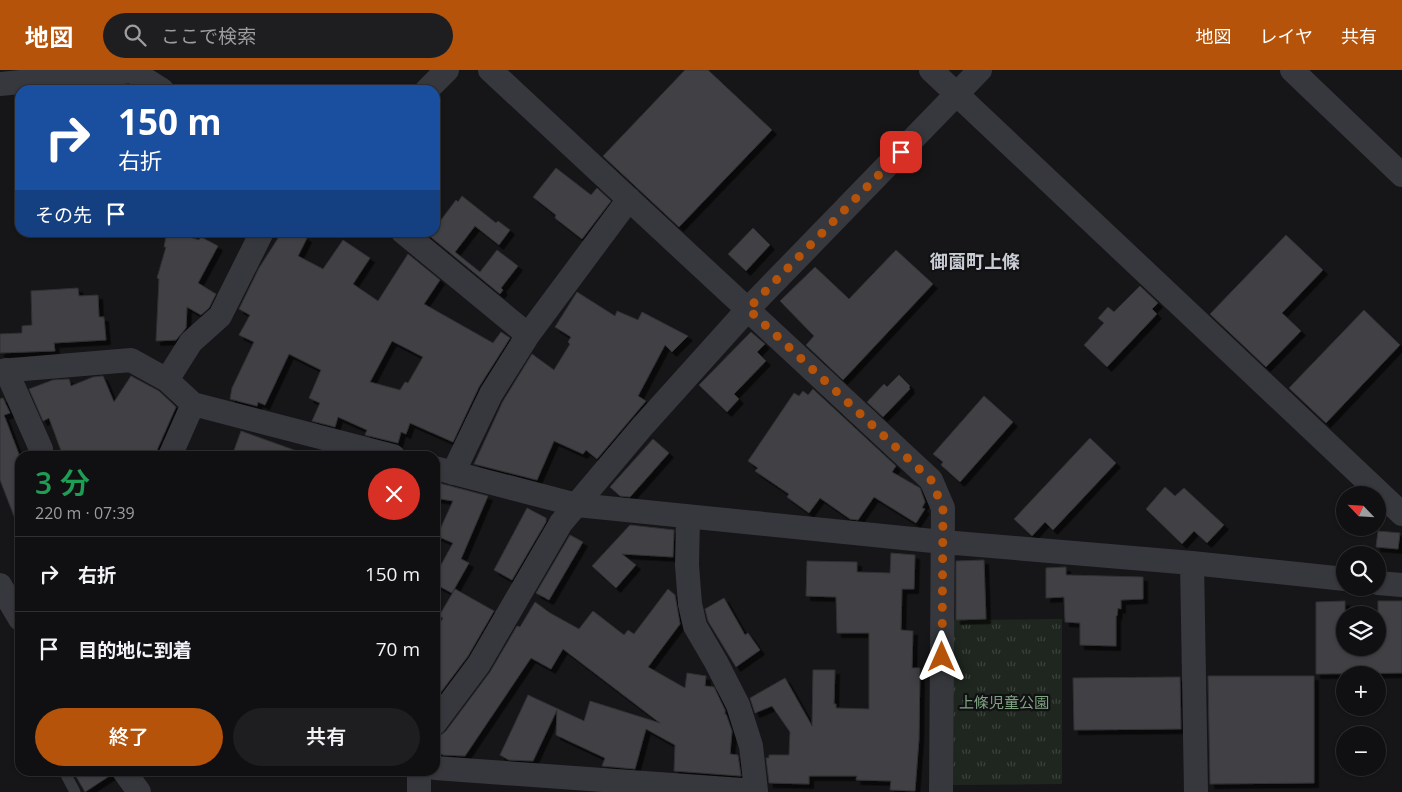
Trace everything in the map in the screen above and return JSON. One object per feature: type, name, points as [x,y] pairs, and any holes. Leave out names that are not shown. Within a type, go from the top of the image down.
[{"type":"street","points":[[432,85],[447,70]]},
{"type":"street","points":[[490,70],[931,480],[943,508],[941,792]]},
{"type":"street","points":[[931,70],[1402,514]]},
{"type":"street","points":[[440,716],[479,664],[560,523],[641,428],[748,309],[980,70]]},
{"type":"street","points":[[1292,70],[1402,175]]},
{"type":"street","points":[[0,84],[132,71],[154,85]]},
{"type":"street","points":[[630,199],[528,335],[444,470],[577,505],[943,542],[1192,563],[1336,578]]},
{"type":"street","points":[[167,380],[191,342],[220,316],[260,237]]},
{"type":"street","points":[[409,237],[528,335]]},
{"type":"street","points":[[41,449],[3,370],[130,360],[167,380],[192,404],[374,451]]},
{"type":"street","points":[[172,451],[192,404]]},
{"type":"street","points":[[440,768],[762,792],[738,704],[695,626],[690,604],[687,565],[688,517]]},
{"type":"street","points":[[1192,563],[1196,792]]},
{"type":"street","points":[[1386,584],[1402,585]]},
{"type":"street","points":[[0,585],[15,612]]},
{"type":"street","points":[[128,776],[139,792]]},
{"type":"street","points":[[419,776],[419,792]]},
{"type":"lane","points":[[67,776],[75,792]]},
{"type":"green space","name":"上條児童公園","points":[[1062,619],[1062,784],[947,785],[946,620]]},
{"type":"building","points":[[685,70],[708,70],[772,130],[679,227],[603,156]]},
{"type":"building","points":[[556,168],[591,195],[597,188],[611,201],[582,239],[555,218],[556,215],[533,197]]},
{"type":"building","points":[[462,196],[496,223],[498,221],[510,230],[499,245],[475,226],[455,252],[480,272],[497,250],[518,266],[501,288],[503,290],[500,294],[431,237],[440,237],[440,221],[456,200],[458,202]]},
{"type":"building","points":[[753,228],[770,245],[746,271],[728,254]]},
{"type":"building","points":[[1286,235],[1323,270],[1282,313],[1301,331],[1266,367],[1210,314]]},
{"type":"building","points":[[166,237],[190,237],[199,240],[201,237],[218,246],[198,283],[216,294],[209,308],[201,315],[187,307],[186,328],[176,340],[156,341],[159,279],[157,278],[166,247],[164,247]]},
{"type":"building","points":[[279,237],[307,238],[298,256],[323,269],[343,240],[370,258],[353,284],[378,301],[408,254],[440,280],[424,304],[493,343],[501,332],[510,338],[479,387],[453,442],[410,423],[406,434],[401,432],[398,443],[365,435],[367,430],[338,417],[335,427],[312,421],[320,403],[309,398],[321,370],[289,354],[265,405],[258,402],[257,406],[230,399],[232,388],[254,342],[239,335],[250,315],[239,309],[259,268]],"holes":[[[392,341],[423,357],[408,383],[405,382],[400,390],[370,382]]]},
{"type":"building","points":[[896,250],[933,284],[843,380],[806,345],[814,336],[780,301],[815,267],[849,299]]},
{"type":"building","points":[[1140,286],[1158,303],[1152,309],[1157,314],[1107,367],[1084,345],[1104,323],[1098,318],[1108,307],[1114,312]]},
{"type":"building","points":[[78,288],[79,296],[98,295],[99,317],[104,317],[106,340],[54,343],[55,351],[0,353],[0,334],[22,333],[22,326],[32,325],[31,291]]},
{"type":"building","points":[[577,292],[615,316],[617,311],[638,320],[642,312],[688,336],[672,352],[665,345],[638,396],[646,401],[597,459],[586,450],[583,454],[554,441],[537,480],[474,464],[503,401],[532,354],[554,370],[570,344],[568,342],[571,337],[555,327]]},
{"type":"building","points":[[1364,310],[1400,345],[1326,423],[1289,388]]},
{"type":"building","points":[[751,332],[765,344],[757,352],[766,361],[734,394],[739,399],[727,412],[699,385]]},
{"type":"building","points":[[899,375],[910,386],[910,389],[883,417],[867,402],[884,384],[887,387]]},
{"type":"building","points":[[103,376],[114,402],[131,376],[159,391],[176,407],[157,451],[61,451],[49,418],[43,421],[29,389],[53,380],[69,379],[71,386],[93,377]]},
{"type":"building","points":[[813,389],[896,466],[892,472],[920,488],[925,502],[922,508],[925,509],[916,523],[874,497],[858,520],[850,519],[820,498],[809,513],[787,497],[789,494],[755,471],[758,468],[748,461],[794,393],[799,396],[803,391],[808,395]]},
{"type":"building","points":[[984,396],[1013,422],[960,482],[941,465],[943,462],[933,454]]},
{"type":"building","points":[[3,398],[10,413],[4,415],[18,451],[15,451],[15,519],[0,480],[0,399]]},
{"type":"building","points":[[241,431],[297,451],[234,451]]},
{"type":"building","points":[[1090,438],[1116,463],[1053,530],[1045,522],[1032,536],[1014,519]]},
{"type":"building","points":[[653,439],[669,453],[630,497],[620,496],[610,487]]},
{"type":"building","points":[[440,483],[488,496],[461,559],[469,563],[452,593],[440,587],[440,567],[453,543],[440,537],[440,529],[453,501],[440,499]]},
{"type":"building","points":[[1165,487],[1175,496],[1184,488],[1224,525],[1207,543],[1194,531],[1182,544],[1146,509]]},
{"type":"building","points":[[527,508],[546,518],[546,522],[512,580],[494,570]]},
{"type":"building","points":[[630,525],[674,530],[673,557],[622,554],[636,565],[616,588],[592,566]]},
{"type":"building","points":[[1386,532],[1400,533],[1398,549],[1376,546],[1377,536],[1386,536]]},
{"type":"building","points":[[570,535],[583,542],[549,600],[536,593]]},
{"type":"building","points":[[891,553],[915,555],[914,589],[902,589],[901,630],[913,631],[912,668],[920,668],[919,739],[915,791],[890,790],[891,781],[856,780],[857,776],[809,776],[809,784],[769,783],[766,758],[769,758],[769,755],[789,755],[790,732],[772,706],[755,713],[750,698],[785,678],[812,726],[813,670],[835,670],[834,704],[836,704],[836,708],[869,709],[869,633],[837,633],[836,597],[806,596],[807,561],[857,562],[857,572],[890,573]]},
{"type":"building","points":[[984,560],[986,619],[956,620],[956,561]]},
{"type":"building","points":[[1066,567],[1066,575],[1143,577],[1143,599],[1121,600],[1121,609],[1118,608],[1116,616],[1116,646],[1080,645],[1080,623],[1065,622],[1064,597],[1046,598],[1046,568]]},
{"type":"building","points":[[455,589],[494,611],[468,656],[440,693],[440,623],[443,618],[440,614]]},
{"type":"building","points":[[668,589],[675,595],[680,624],[648,667],[685,688],[687,673],[706,676],[705,686],[714,687],[725,710],[725,715],[732,731],[730,754],[738,755],[741,776],[674,771],[675,745],[646,729],[635,769],[602,766],[605,758],[556,735],[557,710],[533,761],[509,760],[500,755],[528,695],[584,721],[590,701],[660,723],[563,649],[551,669],[531,658],[465,756],[443,755],[440,753],[440,735],[446,731],[490,672],[517,626],[520,627],[535,602],[550,613],[579,629],[593,611],[624,635],[628,630],[634,634]]},
{"type":"building","points":[[724,598],[745,635],[748,633],[760,650],[736,667],[708,621],[705,609]]},
{"type":"building","points":[[1345,601],[1345,606],[1336,606],[1336,656],[1386,656],[1386,606],[1378,606],[1378,601],[1402,601],[1402,673],[1386,673],[1386,666],[1336,666],[1336,674],[1316,674],[1316,602]]},
{"type":"building","points":[[1208,676],[1314,676],[1314,783],[1210,784]]},
{"type":"building","points":[[1180,677],[1181,729],[1074,730],[1073,678]]},
{"type":"building","points":[[76,776],[109,776],[85,792]]},
{"type":"district","name":"御薗町上條","points":[[975,261]]},
{"type":"route","points":[[901,152],[748,309],[931,480],[943,508],[942,657]]}]
